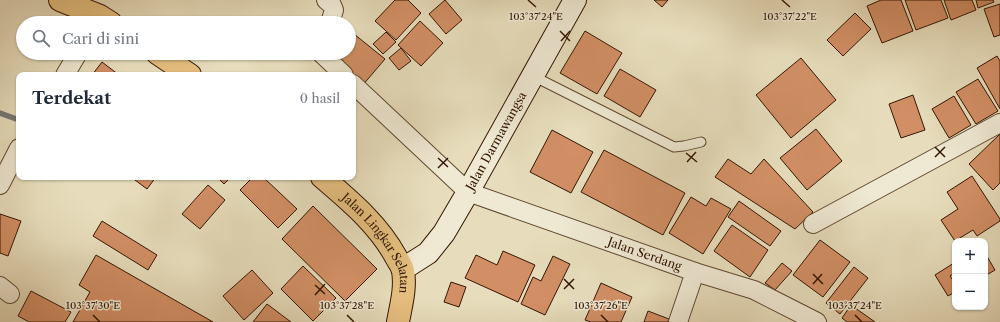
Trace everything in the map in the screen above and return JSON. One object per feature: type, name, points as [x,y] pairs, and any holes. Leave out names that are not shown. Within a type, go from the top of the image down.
[{"type":"highway","points":[[60,0],[92,16]]},
{"type":"highway","points":[[168,60],[186,72]]},
{"type":"highway","name":"Jalan Lingkar Selatan","points":[[325,180],[364,214],[377,228],[403,269],[403,294],[398,322]]},
{"type":"main road","name":"Jalan Darmawangsa","points":[[403,269],[428,254],[444,234],[575,0]]},
{"type":"street","points":[[326,0],[332,5],[334,10],[332,16]]},
{"type":"street","points":[[67,72],[74,60]]},
{"type":"street","points":[[328,60],[341,72]]},
{"type":"street","points":[[356,87],[468,192]]},
{"type":"street","points":[[813,224],[1000,123]]},
{"type":"street","points":[[0,185],[16,154]]},
{"type":"street","name":"Jalan Serdang","points":[[468,192],[695,272],[754,290],[817,322]]},
{"type":"street","points":[[678,322],[695,272]]},
{"type":"lane","points":[[533,76],[674,146],[684,146],[701,142]]},
{"type":"building","points":[[395,0],[408,0],[421,13],[396,40],[375,21]]},
{"type":"building","points":[[445,0],[462,20],[446,34],[429,14]]},
{"type":"building","points":[[654,0],[668,0],[662,7]]},
{"type":"building","points":[[881,0],[901,0],[913,31],[882,43],[867,6]]},
{"type":"building","points":[[905,0],[941,0],[948,18],[916,30]]},
{"type":"building","points":[[944,0],[972,0],[976,10],[951,20]]},
{"type":"building","points":[[976,0],[993,0],[994,2],[978,8]]},
{"type":"building","points":[[1000,4],[1000,35],[994,37],[984,9]]},
{"type":"building","points":[[855,13],[871,29],[843,56],[827,40]]},
{"type":"building","points":[[420,21],[443,43],[421,66],[398,45]]},
{"type":"building","points":[[585,31],[622,53],[597,94],[560,73]]},
{"type":"building","points":[[386,32],[396,42],[383,54],[373,44]]},
{"type":"building","points":[[356,36],[385,59],[362,86],[356,81],[356,72],[346,72],[335,60],[356,60]]},
{"type":"building","points":[[401,48],[411,61],[399,70],[389,58]]},
{"type":"building","points":[[997,56],[1000,61],[1000,109],[977,68]]},
{"type":"building","points":[[801,58],[836,100],[791,138],[756,95]]},
{"type":"building","points":[[102,62],[115,72],[94,72]]},
{"type":"building","points":[[620,69],[656,90],[640,117],[604,96]]},
{"type":"building","points":[[978,79],[998,111],[976,124],[956,92]]},
{"type":"building","points":[[913,95],[925,130],[901,138],[889,104]]},
{"type":"building","points":[[954,96],[971,125],[949,138],[932,109]]},
{"type":"building","points":[[816,129],[842,161],[807,190],[780,158]]},
{"type":"building","points":[[552,130],[593,152],[571,193],[530,172]]},
{"type":"building","points":[[1000,134],[1000,183],[993,190],[969,164]]},
{"type":"building","points":[[604,150],[685,193],[663,235],[581,192]]},
{"type":"building","points":[[728,159],[751,174],[764,159],[813,212],[795,229],[715,177]]},
{"type":"building","points":[[972,176],[1000,221],[977,236],[973,230],[960,238],[953,238],[941,220],[958,209],[947,192]]},
{"type":"building","points":[[135,180],[154,180],[147,189]]},
{"type":"building","points":[[220,180],[228,180],[224,184]]},
{"type":"building","points":[[250,180],[266,180],[297,209],[278,228],[240,190]]},
{"type":"building","points":[[208,185],[225,200],[200,229],[182,214]]},
{"type":"building","points":[[691,197],[706,206],[711,198],[731,209],[703,254],[669,233]]},
{"type":"building","points":[[739,201],[781,231],[770,246],[728,217]]},
{"type":"building","points":[[313,206],[377,269],[345,301],[282,239]]},
{"type":"building","points":[[0,214],[21,221],[8,256],[0,253]]},
{"type":"building","points":[[102,221],[157,255],[148,270],[93,236]]},
{"type":"building","points":[[732,225],[768,250],[750,277],[714,251]]},
{"type":"building","points":[[820,240],[850,262],[823,297],[793,275]]},
{"type":"building","points":[[503,251],[535,265],[518,302],[465,278],[476,255],[497,265]]},
{"type":"building","points":[[96,255],[213,322],[73,322],[90,292],[79,285]]},
{"type":"building","points":[[553,256],[570,264],[545,315],[521,304],[533,277],[541,281]]},
{"type":"building","points":[[988,258],[995,270],[988,274]]},
{"type":"building","points":[[782,263],[792,271],[775,290],[765,283]]},
{"type":"building","points":[[952,264],[952,275],[950,276],[952,279],[952,294],[948,296],[935,275]]},
{"type":"building","points":[[303,266],[336,298],[313,321],[281,289]]},
{"type":"building","points":[[854,267],[868,278],[840,314],[826,303]]},
{"type":"building","points":[[252,270],[273,293],[244,320],[223,296]]},
{"type":"building","points":[[451,282],[466,287],[459,307],[444,302]]},
{"type":"building","points":[[601,283],[632,297],[621,322],[591,322],[585,320]]},
{"type":"building","points":[[31,291],[71,312],[65,322],[29,322],[18,316]]},
{"type":"building","points":[[267,304],[291,322],[253,322]]},
{"type":"building","points":[[851,305],[875,322],[847,322],[842,318]]},
{"type":"building","points":[[648,311],[669,319],[668,322],[644,322]]},
{"type":"waterway","points":[[0,113],[16,119]]}]
